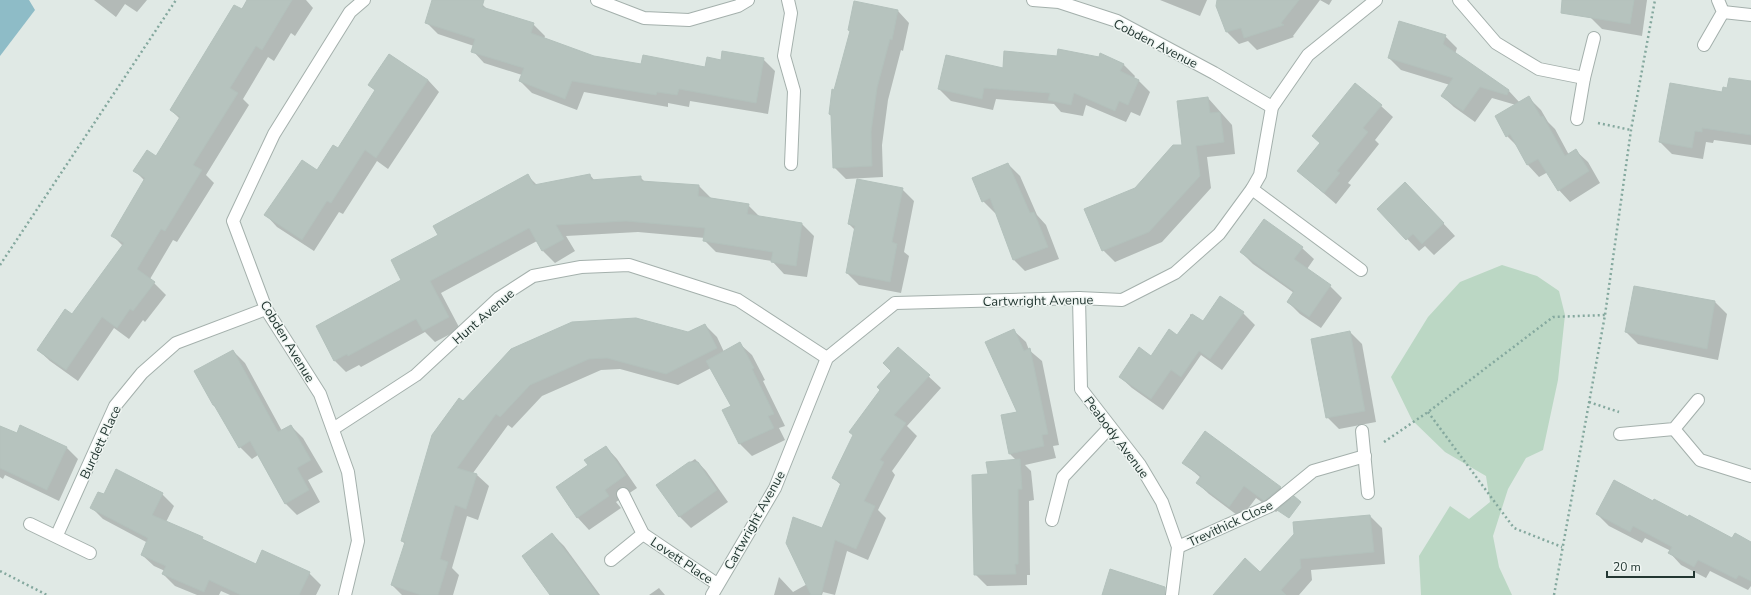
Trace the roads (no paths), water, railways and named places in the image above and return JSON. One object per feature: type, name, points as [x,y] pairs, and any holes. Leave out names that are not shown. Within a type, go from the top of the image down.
[{"type":"street","name":"Cobden Avenue","points":[[345,595],[358,541],[348,472],[320,394],[266,309],[233,221],[274,134],[350,12],[364,0]]},
{"type":"street","points":[[597,0],[644,18],[689,20],[738,6],[748,0]]},
{"type":"street","points":[[788,0],[792,13],[784,56],[794,91],[791,164]]},
{"type":"street","name":"Cobden Avenue","points":[[1033,0],[1059,2],[1117,21],[1214,73],[1272,107]]},
{"type":"street","name":"Cartwright Avenue","points":[[714,590],[775,488],[827,358],[895,303],[1079,298],[1122,300],[1176,273],[1219,234],[1252,189],[1260,175],[1272,107],[1308,55],[1376,0]]},
{"type":"street","points":[[1459,0],[1496,43],[1539,69],[1584,78]]},
{"type":"street","points":[[1718,0],[1723,12]]},
{"type":"street","points":[[1723,12],[1751,15]]},
{"type":"street","points":[[1704,45],[1723,12]]},
{"type":"street","points":[[1577,119],[1584,78],[1594,38]]},
{"type":"street","points":[[1252,189],[1361,270]]},
{"type":"street","name":"Hunt Avenue","points":[[333,429],[416,375],[499,298],[528,279],[534,276],[581,267],[629,265],[738,300],[827,358]]},
{"type":"street","name":"Peabody Avenue","points":[[1079,298],[1081,389],[1140,464],[1158,496],[1178,547],[1172,595]]},
{"type":"street","name":"Burdett Place","points":[[57,535],[115,406],[142,373],[176,343],[266,309]]},
{"type":"street","points":[[1620,434],[1674,429],[1698,400]]},
{"type":"street","points":[[1052,520],[1063,477],[1110,427]]},
{"type":"street","points":[[1674,429],[1700,460],[1751,476]]},
{"type":"street","points":[[1362,431],[1368,493]]},
{"type":"street","name":"Trevithick Close","points":[[1178,547],[1270,506],[1313,471],[1365,456]]},
{"type":"street","name":"Lovett Place","points":[[623,494],[643,534],[714,590]]},
{"type":"street","points":[[30,524],[57,535],[90,553]]},
{"type":"street","points":[[611,560],[643,534]]},
{"type":"water","points":[[0,0],[29,0],[35,10],[0,56]]}]
